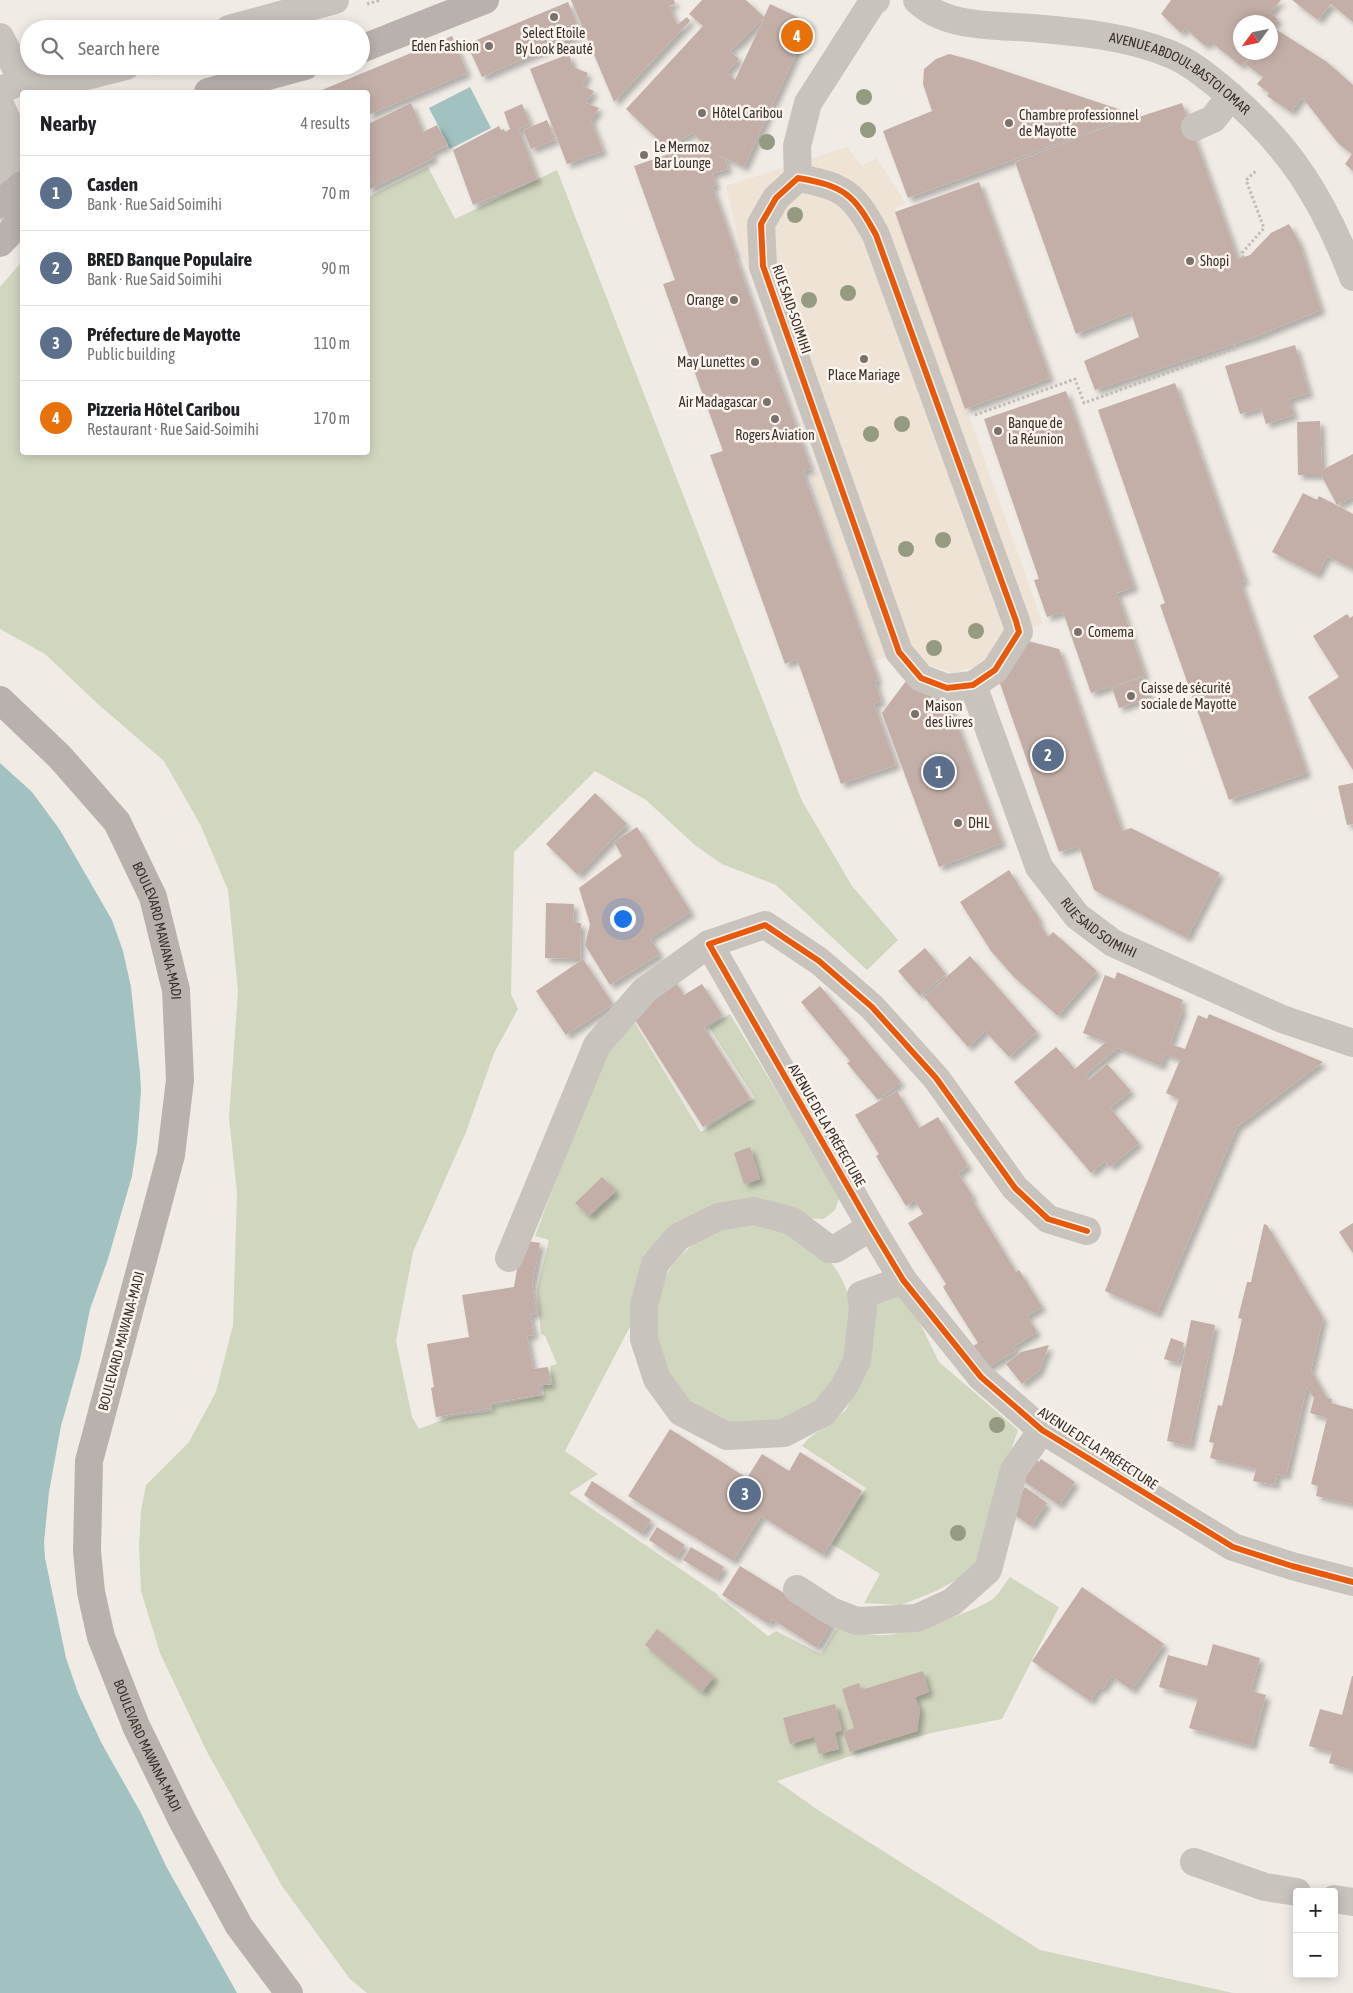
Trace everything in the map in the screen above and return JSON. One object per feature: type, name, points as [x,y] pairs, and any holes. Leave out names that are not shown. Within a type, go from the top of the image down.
[{"type":"main road","points":[[370,45],[485,0]]},
{"type":"main road","points":[[215,90],[271,75]]},
{"type":"main road","points":[[255,90],[289,75]]},
{"type":"main road","name":"BOULEVARD MAWANA-MADI","points":[[0,700],[60,757],[117,822],[153,897],[176,990],[180,1080],[171,1156],[89,1461],[87,1551],[91,1592],[101,1637],[136,1726],[182,1820],[240,1926],[289,1993]]},
{"type":"street","points":[[244,20],[292,0]]},
{"type":"street","points":[[262,20],[335,0]]},
{"type":"street","points":[[798,178],[797,146],[808,103],[872,3],[876,0]]},
{"type":"street","name":"AVENUE ABDOUL-BASTOI OMAR","points":[[917,0],[925,8],[942,15],[975,23],[1082,32],[1130,41],[1171,54],[1208,76],[1258,120],[1288,154],[1313,189],[1339,241],[1353,277]]},
{"type":"street","points":[[0,37],[11,86],[91,75]]},
{"type":"street","points":[[1195,127],[1213,119],[1232,96]]},
{"type":"street","points":[[10,139],[12,230]]},
{"type":"street","name":"RUE SAID-SOIMIHI","points":[[798,178],[824,183],[847,194],[863,211],[876,235],[946,426],[1019,632],[995,670],[973,685],[947,688],[921,678],[899,652],[764,266],[761,224],[776,198],[798,178]]},
{"type":"street","name":"RUE SAID SOIMIHI","points":[[973,685],[1039,868],[1076,916],[1113,944],[1282,1019],[1353,1043]]},
{"type":"street","points":[[509,1258],[597,1045],[645,990],[709,944],[765,925],[819,961],[872,1007],[936,1078],[1015,1188],[1048,1219],[1088,1231]]},
{"type":"street","name":"AVENUE DE LA PRÉFECTURE","points":[[709,944],[870,1227],[903,1280],[981,1377],[1042,1430],[1233,1547],[1292,1566],[1353,1582]]},
{"type":"street","points":[[870,1227],[835,1249],[829,1249],[792,1221],[754,1211],[718,1217],[678,1238],[655,1264],[644,1305],[644,1339],[657,1379],[681,1412],[727,1436],[784,1433],[824,1412],[844,1387],[858,1361],[863,1308],[861,1295],[903,1280]]},
{"type":"street","points":[[797,1588],[831,1611],[857,1621],[918,1618],[952,1602],[988,1570],[1014,1470],[1042,1430]]},
{"type":"street","points":[[1194,1862],[1265,1887],[1293,1891]]},
{"type":"street","points":[[1338,1900],[1353,1902]]},
{"type":"path","points":[[1243,258],[1242,253],[1264,228],[1246,180],[1258,169]]},
{"type":"path","points":[[946,426],[1075,379],[1084,403],[1236,348],[1234,344]]},
{"type":"green space","points":[[428,167],[455,219],[557,170],[802,801],[852,886],[898,940],[867,970],[776,885],[722,864],[696,846],[646,800],[595,771],[514,852],[511,994],[518,1009],[494,1053],[466,1132],[413,1252],[396,1341],[412,1417],[419,1429],[450,1417],[493,1411],[493,1406],[544,1395],[543,1385],[553,1385],[550,1366],[557,1364],[545,1336],[541,1334],[537,1290],[549,1240],[535,1236],[599,1067],[628,1012],[701,1132],[755,1098],[709,1027],[730,1014],[840,1196],[835,1210],[824,1219],[700,1213],[635,1317],[565,1451],[598,1474],[569,1493],[717,1594],[768,1636],[776,1631],[821,1654],[837,1628],[868,1634],[887,1635],[927,1626],[988,1602],[998,1594],[1010,1577],[1059,1607],[1002,1719],[931,1733],[854,1755],[777,1781],[818,1810],[1040,1950],[1233,1993],[367,1993],[350,1979],[282,1886],[206,1750],[160,1653],[141,1591],[139,1547],[141,1511],[146,1485],[189,1442],[216,1392],[233,1325],[237,1193],[229,1118],[238,991],[228,890],[200,824],[164,761],[99,705],[45,654],[0,629],[0,287],[20,263],[20,455],[370,455],[370,196]]},
{"type":"green space","points":[[753,1225],[782,1229],[800,1237],[824,1254],[841,1278],[849,1296],[853,1325],[849,1354],[841,1372],[824,1396],[800,1413],[782,1421],[753,1425],[724,1421],[706,1413],[682,1396],[665,1372],[657,1354],[653,1325],[657,1296],[665,1278],[682,1254],[706,1237],[724,1229]]},
{"type":"green space","points":[[893,1292],[909,1301],[939,1362],[1018,1430],[995,1497],[985,1558],[965,1575],[936,1591],[901,1605],[864,1603],[880,1574],[832,1544],[866,1488],[802,1446],[808,1439],[845,1411],[869,1369],[876,1304]]},
{"type":"shaded area","name":"Place Mariage","points":[[847,147],[862,166],[876,158],[906,203],[895,208],[1043,624],[1019,632],[998,655],[974,667],[952,673],[921,660],[894,655],[875,661],[810,475],[819,471],[740,246],[726,186]]},
{"type":"water","points":[[470,87],[491,128],[450,149],[429,108]]},
{"type":"water","points":[[0,763],[32,792],[60,830],[112,920],[123,951],[131,987],[140,1073],[141,1091],[132,1176],[108,1259],[90,1309],[80,1359],[61,1426],[49,1492],[44,1542],[45,1558],[66,1658],[78,1693],[102,1744],[141,1813],[166,1866],[237,1993],[0,1993]]},
{"type":"building","points":[[571,0],[674,0],[675,4],[669,6],[677,25],[687,17],[690,21],[614,102]]},
{"type":"building","points":[[702,0],[746,0],[764,17],[770,4],[810,23],[744,167],[712,152],[725,159],[728,169],[712,174],[716,185],[712,186],[811,469],[803,471],[878,680],[875,681],[881,701],[874,704],[896,765],[841,784],[797,659],[785,664],[710,455],[723,451],[663,284],[675,280],[634,166],[697,144],[699,150],[703,149],[706,145],[692,133],[667,148],[626,109],[703,26],[689,14]],"holes":[[[764,18],[735,80],[727,72],[739,59],[730,51]]]},
{"type":"building","points":[[1171,0],[1281,0],[1270,13],[1273,15],[1233,15],[1233,60],[1210,41],[1205,46],[1185,28],[1181,33],[1161,14]]},
{"type":"building","points":[[1292,0],[1353,0],[1353,22],[1331,4],[1318,20]]},
{"type":"building","points":[[568,2],[581,34],[482,77],[467,44]]},
{"type":"building","points":[[1278,31],[1327,62],[1353,85],[1353,171],[1345,164],[1352,154],[1338,143],[1302,97],[1291,112],[1267,96],[1269,93],[1257,84],[1263,77],[1245,64],[1248,60],[1278,60]]},
{"type":"building","points":[[452,36],[467,73],[370,114],[370,90],[322,90],[358,75],[370,75],[370,70]]},
{"type":"building","points":[[569,54],[573,67],[588,73],[582,86],[594,91],[586,103],[599,108],[591,120],[603,151],[567,164],[530,69]]},
{"type":"building","name":"Chambre professionnel de Mayotte","points":[[949,54],[1136,115],[908,198],[883,131],[932,111],[923,84],[924,69],[936,59]]},
{"type":"building","points":[[1234,60],[1246,60],[1241,66]]},
{"type":"building","points":[[411,103],[423,132],[437,125],[448,145],[431,153],[434,158],[370,189],[370,123]]},
{"type":"building","points":[[1182,103],[1238,259],[1250,255],[1271,233],[1289,224],[1299,242],[1321,310],[1255,337],[1095,390],[1084,361],[1139,337],[1131,312],[1076,334],[1015,162],[1102,129]]},
{"type":"building","points":[[522,104],[530,124],[519,129],[537,179],[473,205],[453,150],[499,126],[505,132],[510,129],[504,112]]},
{"type":"building","points":[[547,120],[555,140],[531,149],[523,130]]},
{"type":"building","points":[[979,182],[1050,378],[965,409],[895,212]]},
{"type":"building","points":[[1295,345],[1309,393],[1289,399],[1294,415],[1266,424],[1261,408],[1240,414],[1225,366]]},
{"type":"building","points":[[1175,383],[1245,581],[1240,582],[1307,773],[1229,800],[1160,605],[1165,603],[1098,410]]},
{"type":"building","points":[[1066,391],[1134,587],[1117,593],[1145,675],[1091,693],[1063,612],[1047,617],[1034,580],[1039,579],[984,419]]},
{"type":"building","points":[[1320,421],[1322,470],[1353,454],[1353,497],[1337,505],[1321,475],[1298,475],[1297,422]]},
{"type":"building","points":[[1303,493],[1317,500],[1319,496],[1353,514],[1353,569],[1327,556],[1317,575],[1272,552]]},
{"type":"building","points":[[1347,614],[1350,618],[1353,616],[1353,770],[1308,697],[1339,677],[1313,636]]},
{"type":"building","points":[[1020,639],[1059,649],[1122,831],[1131,828],[1220,873],[1187,938],[1094,890],[1079,846],[1059,852],[996,672]]},
{"type":"building","points":[[1143,677],[1150,697],[1119,708],[1112,688]]},
{"type":"building","points":[[906,681],[944,690],[1002,843],[939,867],[882,713]]},
{"type":"building","points":[[1353,783],[1353,824],[1347,825],[1338,786]]},
{"type":"building","points":[[595,793],[627,824],[578,875],[546,844]]},
{"type":"building","points":[[637,827],[691,912],[650,938],[660,954],[610,985],[585,945],[590,924],[579,888],[622,856],[614,842]]},
{"type":"building","points":[[1009,870],[1040,920],[1038,921],[1048,937],[1053,932],[1097,971],[1058,1016],[1014,977],[991,951],[960,902]]},
{"type":"building","points":[[546,903],[574,904],[573,923],[581,923],[580,959],[545,958]]},
{"type":"building","points":[[925,948],[946,974],[920,996],[898,971]]},
{"type":"building","points":[[970,956],[1037,1032],[1009,1057],[985,1031],[968,1047],[924,997]]},
{"type":"building","points":[[583,959],[613,1004],[566,1035],[536,991]]},
{"type":"building","points":[[1117,972],[1183,1000],[1180,1007],[1183,1009],[1170,1044],[1185,1049],[1198,1015],[1207,1019],[1209,1014],[1323,1062],[1237,1127],[1157,1314],[1105,1291],[1179,1099],[1166,1093],[1180,1060],[1165,1054],[1161,1066],[1118,1048],[1085,1075],[1089,1080],[1107,1064],[1131,1091],[1110,1108],[1139,1143],[1110,1167],[1105,1161],[1091,1173],[1014,1082],[1056,1047],[1075,1069],[1106,1042],[1083,1033],[1105,975],[1115,979]]},
{"type":"building","points":[[673,978],[684,995],[702,984],[722,1015],[704,1027],[750,1098],[703,1127],[630,1012]]},
{"type":"building","points":[[820,986],[901,1082],[878,1100],[847,1063],[850,1061],[801,1002]]},
{"type":"building","points":[[897,1091],[919,1128],[938,1117],[968,1166],[958,1173],[973,1197],[971,1198],[1016,1272],[1019,1270],[1042,1307],[1027,1316],[1037,1332],[1013,1347],[1016,1351],[983,1370],[970,1348],[978,1343],[943,1287],[946,1284],[908,1223],[923,1214],[915,1200],[906,1206],[876,1156],[879,1154],[855,1115]]},
{"type":"building","points":[[750,1147],[760,1179],[744,1184],[734,1153]]},
{"type":"building","points":[[602,1177],[616,1191],[589,1216],[575,1203]]},
{"type":"building","points":[[1353,1223],[1353,1253],[1339,1232]]},
{"type":"building","points":[[1264,1224],[1267,1225],[1323,1318],[1311,1370],[1327,1398],[1332,1399],[1331,1403],[1353,1409],[1353,1504],[1316,1496],[1318,1486],[1311,1484],[1327,1418],[1310,1413],[1314,1398],[1307,1387],[1286,1476],[1277,1474],[1275,1485],[1253,1481],[1256,1469],[1210,1458],[1214,1443],[1209,1442],[1218,1405],[1222,1406],[1242,1319],[1238,1318],[1247,1282],[1251,1282]]},
{"type":"building","points":[[522,1240],[540,1243],[532,1285],[537,1313],[530,1315],[534,1335],[527,1336],[533,1369],[548,1367],[551,1384],[538,1386],[541,1395],[490,1403],[491,1408],[436,1417],[431,1388],[434,1387],[427,1344],[469,1337],[462,1295],[514,1287]]},
{"type":"building","points":[[1191,1320],[1215,1325],[1190,1446],[1167,1441]]},
{"type":"building","points":[[1171,1338],[1184,1343],[1178,1363],[1164,1359]]},
{"type":"building","points":[[1049,1345],[1039,1371],[1022,1384],[1006,1364],[1021,1352]]},
{"type":"building","points":[[670,1429],[747,1478],[762,1454],[789,1471],[800,1452],[862,1491],[823,1555],[761,1516],[733,1561],[628,1496]]},
{"type":"building","points":[[1033,1457],[1039,1462],[1041,1459],[1075,1482],[1059,1505],[1019,1478]]},
{"type":"building","points":[[592,1481],[651,1520],[642,1534],[584,1495]]},
{"type":"building","points":[[1025,1487],[1047,1503],[1031,1526],[1009,1511]]},
{"type":"building","points":[[657,1527],[685,1545],[676,1558],[649,1540]]},
{"type":"building","points":[[691,1547],[724,1567],[716,1580],[683,1560]]},
{"type":"building","points":[[740,1566],[832,1623],[817,1648],[772,1619],[769,1624],[722,1595]]},
{"type":"building","points":[[1082,1587],[1164,1644],[1132,1690],[1111,1676],[1103,1689],[1100,1687],[1090,1701],[1032,1661]]},
{"type":"building","points":[[657,1629],[714,1677],[702,1692],[645,1645]]},
{"type":"building","points":[[1213,1644],[1260,1658],[1251,1691],[1266,1695],[1252,1746],[1189,1728],[1198,1698],[1159,1687],[1168,1655],[1207,1666]]},
{"type":"building","points":[[923,1671],[929,1692],[915,1697],[920,1710],[917,1731],[850,1752],[843,1732],[854,1728],[842,1689],[859,1683],[861,1690]]},
{"type":"building","points":[[1352,1676],[1353,1770],[1329,1763],[1332,1752],[1309,1746],[1320,1709],[1342,1715]]},
{"type":"building","points":[[835,1704],[842,1730],[835,1732],[839,1749],[819,1754],[814,1737],[790,1744],[783,1718]]},
{"type":"cycle path","points":[[798,178],[814,181],[846,194],[861,210],[876,235],[1016,621],[1019,632],[995,670],[973,685],[947,688],[921,678],[899,652],[763,266],[761,224],[776,198],[798,178]]},
{"type":"cycle path","points":[[1087,1231],[1048,1219],[1015,1188],[936,1078],[872,1007],[819,961],[765,925],[709,944],[903,1280],[981,1377],[1042,1430],[1233,1547],[1292,1566],[1353,1582]]},
{"type":"place","name":"Select Etoile By Look Beauté","points":[[554,17]]},
{"type":"place","name":"Pizzeria Hôtel Caribou","points":[[797,36]]},
{"type":"place","name":"Eden Fashion","points":[[489,46]]},
{"type":"place","name":"Hôtel Caribou","points":[[702,113]]},
{"type":"place","name":"Chambre professionnel de Mayotte","points":[[1009,123]]},
{"type":"place","name":"Le Mermoz Bar Lounge","points":[[644,155]]},
{"type":"place","name":"Shopi","points":[[1190,261]]},
{"type":"place","name":"Orange","points":[[734,300]]},
{"type":"place","name":"Place Mariage","points":[[864,359]]},
{"type":"place","name":"May Lunettes","points":[[755,362]]},
{"type":"place","name":"Air Madagascar","points":[[767,402]]},
{"type":"place","name":"Rogers Aviation","points":[[775,419]]},
{"type":"place","name":"Banque de la Réunion","points":[[998,431]]},
{"type":"place","name":"Comema","points":[[1078,632]]},
{"type":"place","name":"Caisse de sécurité sociale de Mayotte","points":[[1131,696]]},
{"type":"place","name":"Maison des livres","points":[[915,714]]},
{"type":"place","name":"BRED Banque Populaire","points":[[1048,755]]},
{"type":"place","name":"Casden","points":[[939,772]]},
{"type":"place","name":"DHL","points":[[958,823]]},
{"type":"place","name":"Préfecture de Mayotte","points":[[745,1494]]}]
